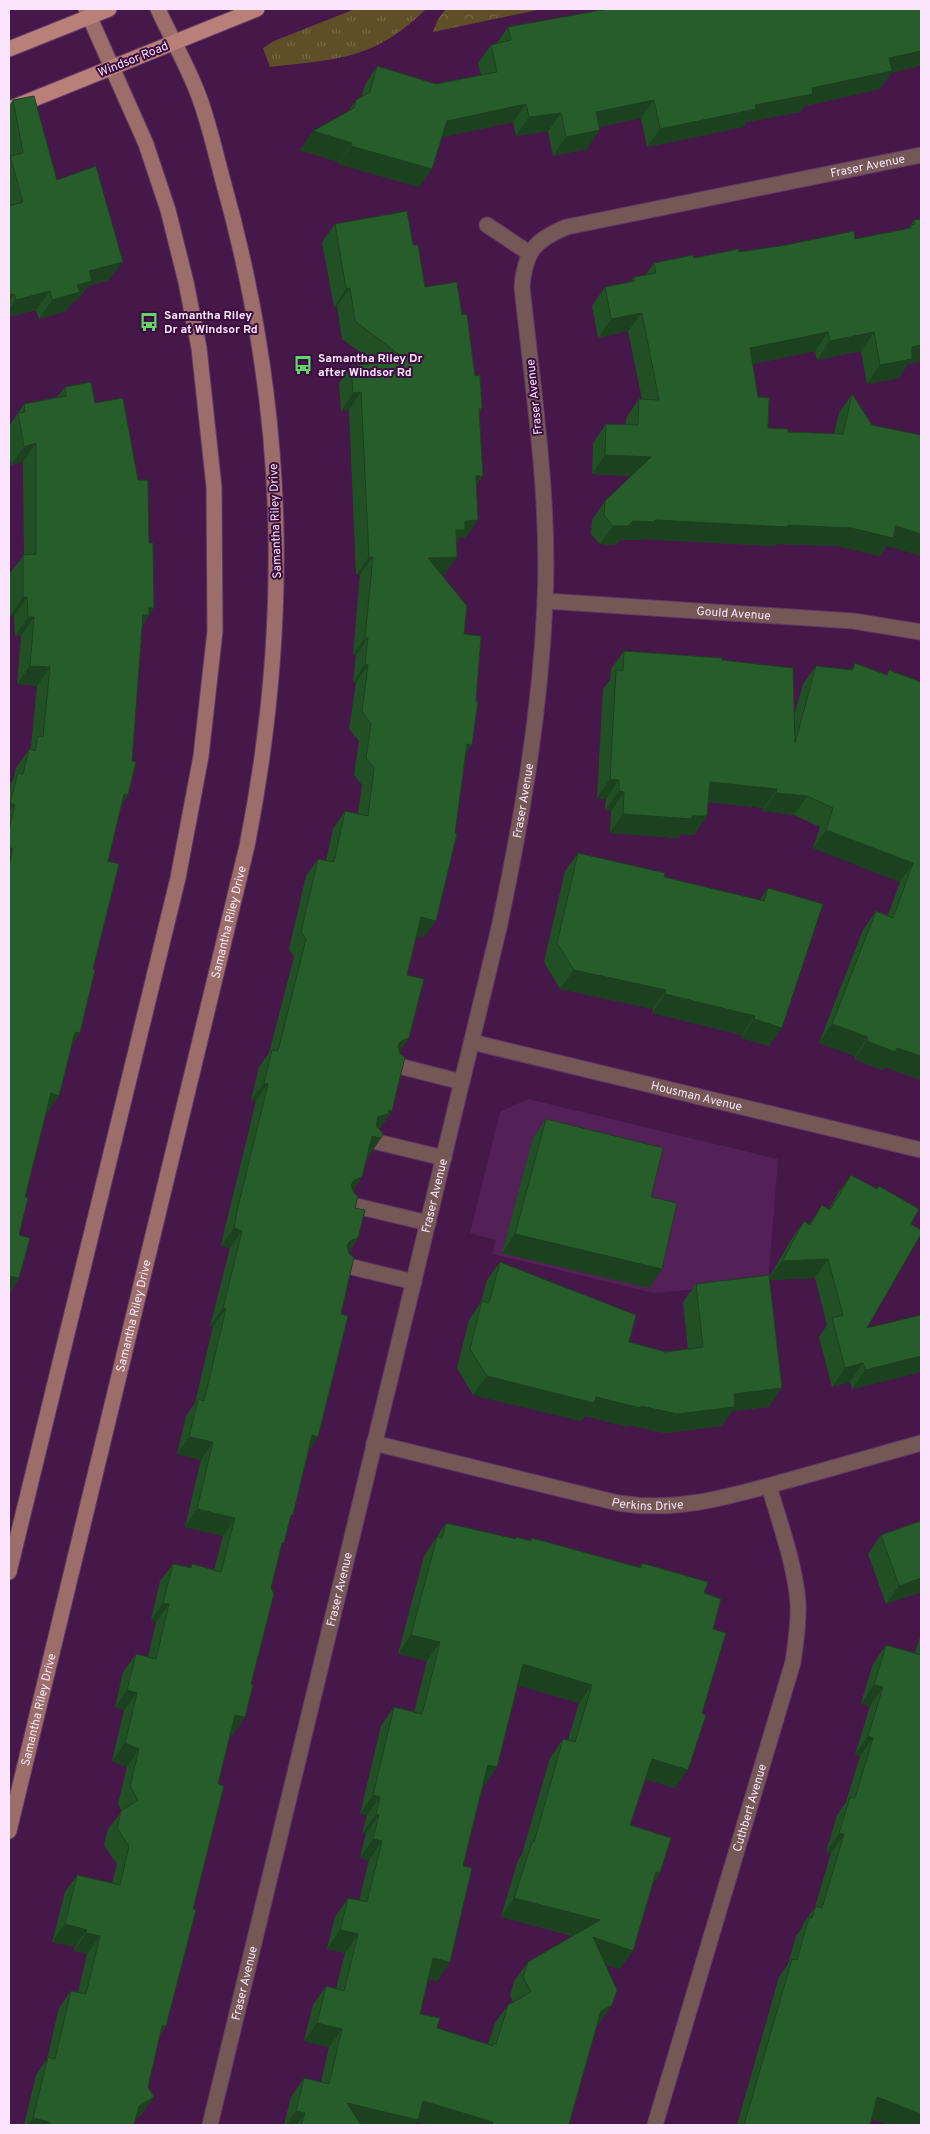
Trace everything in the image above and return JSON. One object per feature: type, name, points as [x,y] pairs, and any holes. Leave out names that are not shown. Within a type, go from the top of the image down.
[{"type":"main road","points":[[9,49],[88,13],[109,9]]},
{"type":"main road","name":"Samantha Riley Drive","points":[[9,1831],[247,846],[262,764],[274,661],[277,532],[274,467],[260,340],[232,215],[201,102],[158,9]]},
{"type":"main road","name":"Windsor Road","points":[[9,109],[257,9]]},
{"type":"main road","points":[[9,1572],[178,878],[201,756],[215,631],[214,487],[199,348],[186,282],[168,210],[146,144],[88,13]]},
{"type":"street","name":"Fraser Avenue","points":[[210,2125],[500,928],[522,817],[537,704],[545,602],[542,471],[522,287],[523,267],[529,253],[545,235],[567,227],[921,155]]},
{"type":"street","points":[[488,225],[529,253]]},
{"type":"street","name":"Gould Avenue","points":[[545,602],[852,621],[921,632]]},
{"type":"street","name":"Housman Avenue","points":[[472,1042],[921,1150]]},
{"type":"street","points":[[395,1065],[462,1082]]},
{"type":"street","points":[[373,1141],[444,1158]]},
{"type":"street","points":[[348,1204],[428,1222]]},
{"type":"street","points":[[344,1266],[414,1282]]},
{"type":"street","name":"Perkins Drive","points":[[374,1443],[643,1507],[690,1505],[769,1486],[921,1443]]},
{"type":"street","name":"Cuthbert Avenue","points":[[655,2125],[793,1662],[798,1630],[798,1602],[782,1530],[769,1486]]},
{"type":"shaded area","points":[[528,1099],[778,1159],[768,1283],[654,1293],[492,1254],[496,1240],[470,1233],[500,1112]]},
{"type":"green space","points":[[355,9],[426,9],[407,26],[372,48],[336,59],[270,67],[263,48],[274,41]]},
{"type":"green space","points":[[446,9],[542,9],[433,32],[438,19]]},
{"type":"building","points":[[607,9],[921,9],[921,51],[889,58],[892,71],[812,88],[813,94],[755,105],[756,109],[660,129],[654,100],[596,112],[600,130],[566,137],[561,113],[529,117],[526,104],[447,121],[432,169],[351,146],[352,143],[313,131],[354,108],[356,100],[370,92],[377,66],[436,84],[497,72],[491,45],[511,40],[508,27]]},
{"type":"building","points":[[34,96],[57,180],[96,166],[123,262],[89,271],[92,281],[77,285],[80,292],[52,300],[50,291],[16,300],[14,294],[9,295],[9,206],[23,202],[10,156],[23,153],[13,100]]},
{"type":"building","points":[[407,211],[413,245],[418,245],[425,287],[457,282],[462,315],[467,314],[475,376],[480,375],[482,408],[479,409],[483,476],[476,476],[478,520],[465,521],[465,530],[456,530],[457,557],[428,558],[467,606],[464,634],[481,636],[476,701],[478,701],[472,745],[467,744],[455,833],[457,834],[436,921],[421,917],[407,975],[424,979],[409,1038],[401,1041],[398,1046],[400,1054],[405,1057],[392,1111],[389,1110],[388,1114],[378,1117],[376,1126],[383,1133],[381,1138],[372,1136],[362,1177],[354,1180],[351,1185],[354,1193],[358,1196],[355,1208],[365,1210],[358,1238],[350,1241],[347,1246],[349,1254],[354,1257],[341,1314],[348,1316],[318,1437],[312,1435],[293,1515],[291,1515],[284,1543],[282,1543],[271,1588],[274,1594],[251,1684],[253,1685],[245,1717],[235,1715],[218,1784],[224,1786],[193,1909],[196,1910],[166,2026],[162,2026],[148,2087],[154,2097],[139,2106],[134,2125],[52,2125],[49,2122],[33,2118],[48,2057],[55,2059],[71,1991],[86,1994],[100,1936],[86,1933],[87,1930],[65,1924],[77,1875],[120,1885],[129,1846],[117,1828],[121,1811],[138,1800],[130,1786],[139,1749],[125,1743],[137,1693],[127,1690],[136,1654],[156,1659],[169,1604],[163,1603],[173,1564],[191,1568],[192,1564],[221,1572],[235,1518],[197,1509],[213,1442],[189,1437],[198,1399],[204,1401],[226,1309],[223,1308],[242,1231],[234,1228],[237,1211],[268,1084],[264,1083],[272,1050],[278,1051],[306,939],[301,932],[318,859],[334,862],[345,811],[368,816],[374,768],[366,758],[371,724],[362,711],[368,665],[365,664],[368,638],[365,638],[373,557],[369,557],[361,392],[353,393],[351,366],[406,360],[355,321],[350,288],[346,289],[335,224]]},
{"type":"building","points":[[921,219],[921,345],[912,347],[912,359],[880,365],[874,332],[830,341],[828,332],[750,348],[758,397],[769,398],[768,428],[788,429],[788,432],[843,434],[852,394],[872,425],[921,435],[921,534],[896,526],[893,538],[851,528],[788,525],[788,527],[655,520],[655,522],[633,521],[628,526],[613,526],[604,515],[605,501],[651,457],[605,455],[606,424],[638,425],[639,399],[659,400],[642,313],[611,319],[605,287],[635,281],[634,277],[656,273],[654,263],[693,255],[694,258],[739,249],[739,252],[786,245],[854,231],[855,239],[911,228],[911,225],[915,224],[914,220]]},
{"type":"building","points":[[91,382],[95,403],[123,398],[138,480],[148,480],[149,543],[153,543],[154,608],[149,608],[149,615],[143,615],[132,761],[136,762],[128,795],[124,794],[108,861],[119,864],[93,969],[95,970],[80,1033],[75,1032],[59,1096],[51,1093],[25,1197],[28,1198],[19,1235],[30,1238],[19,1278],[9,1276],[9,866],[13,849],[9,847],[9,830],[15,805],[10,803],[18,773],[23,774],[29,749],[35,751],[38,736],[43,737],[50,667],[30,666],[34,617],[28,617],[27,597],[23,597],[23,555],[36,554],[36,443],[24,447],[18,413],[25,412],[24,404],[66,396],[65,387]]},
{"type":"building","points":[[624,651],[722,658],[722,660],[793,668],[795,743],[816,666],[853,670],[855,663],[887,675],[889,670],[921,682],[921,1056],[897,1048],[895,1052],[867,1041],[868,1037],[832,1024],[876,911],[893,918],[913,863],[826,830],[833,808],[807,796],[776,793],[777,789],[710,782],[707,816],[692,816],[692,819],[623,814],[624,792],[619,791],[619,780],[610,779],[616,670],[623,671]]},
{"type":"building","points":[[578,853],[665,873],[664,877],[764,901],[768,888],[823,904],[782,1028],[754,1019],[755,1016],[665,994],[666,990],[574,970],[557,943]]},
{"type":"building","points":[[546,1119],[663,1148],[651,1197],[677,1203],[662,1269],[515,1234]]},
{"type":"building","points":[[851,1175],[877,1189],[879,1186],[919,1209],[911,1224],[921,1230],[921,1234],[867,1328],[921,1315],[921,1356],[865,1370],[863,1363],[845,1368],[832,1318],[843,1315],[828,1259],[782,1261],[804,1221],[810,1225],[822,1205],[830,1210]]},
{"type":"building","points":[[500,1262],[636,1315],[629,1342],[666,1352],[703,1347],[696,1284],[769,1275],[782,1388],[734,1394],[735,1407],[677,1414],[641,1406],[641,1408],[596,1397],[594,1403],[487,1376],[470,1349],[482,1301],[489,1303]]},
{"type":"building","points":[[921,1521],[921,1578],[899,1586],[881,1535]]},
{"type":"building","points":[[446,1523],[516,1539],[516,1537],[531,1541],[532,1538],[641,1568],[642,1563],[708,1582],[704,1593],[721,1599],[713,1629],[726,1633],[702,1713],[706,1715],[688,1770],[652,1759],[630,1825],[671,1838],[660,1873],[656,1872],[633,1951],[593,1937],[617,1990],[612,2005],[601,2011],[569,2124],[574,2125],[492,2125],[493,2122],[423,2101],[418,2120],[347,2103],[361,2125],[301,2125],[305,2113],[296,2111],[304,2078],[329,2084],[342,2029],[317,2023],[326,1986],[344,1991],[358,1934],[340,1930],[348,1898],[367,1902],[382,1841],[373,1839],[379,1815],[376,1814],[380,1797],[373,1795],[394,1707],[422,1714],[440,1642],[411,1635],[437,1537],[442,1538]],"holes":[[[523,1664],[592,1685],[575,1742],[563,1739],[534,1842],[532,1842],[514,1898],[600,1920],[528,1962],[523,1977],[531,1992],[508,2005],[496,2044],[493,2043],[493,2046],[437,2028],[440,2018],[420,2014],[433,1958],[450,1962],[472,1868],[463,1866],[476,1812],[488,1765],[497,1767]]]},
{"type":"building","points":[[886,1645],[921,1655],[921,2114],[877,2097],[870,2125],[744,2125],[792,1959],[797,1960],[809,1917],[812,1918],[816,1906],[822,1908],[844,1834],[839,1833],[850,1797],[855,1798],[873,1738],[868,1736],[883,1687],[874,1685]]},
{"type":"place","name":"Samantha Riley Dr at Windsor Rd","points":[[149,322]]},
{"type":"place","name":"Samantha Riley Dr after Windsor Rd","points":[[303,365]]}]
